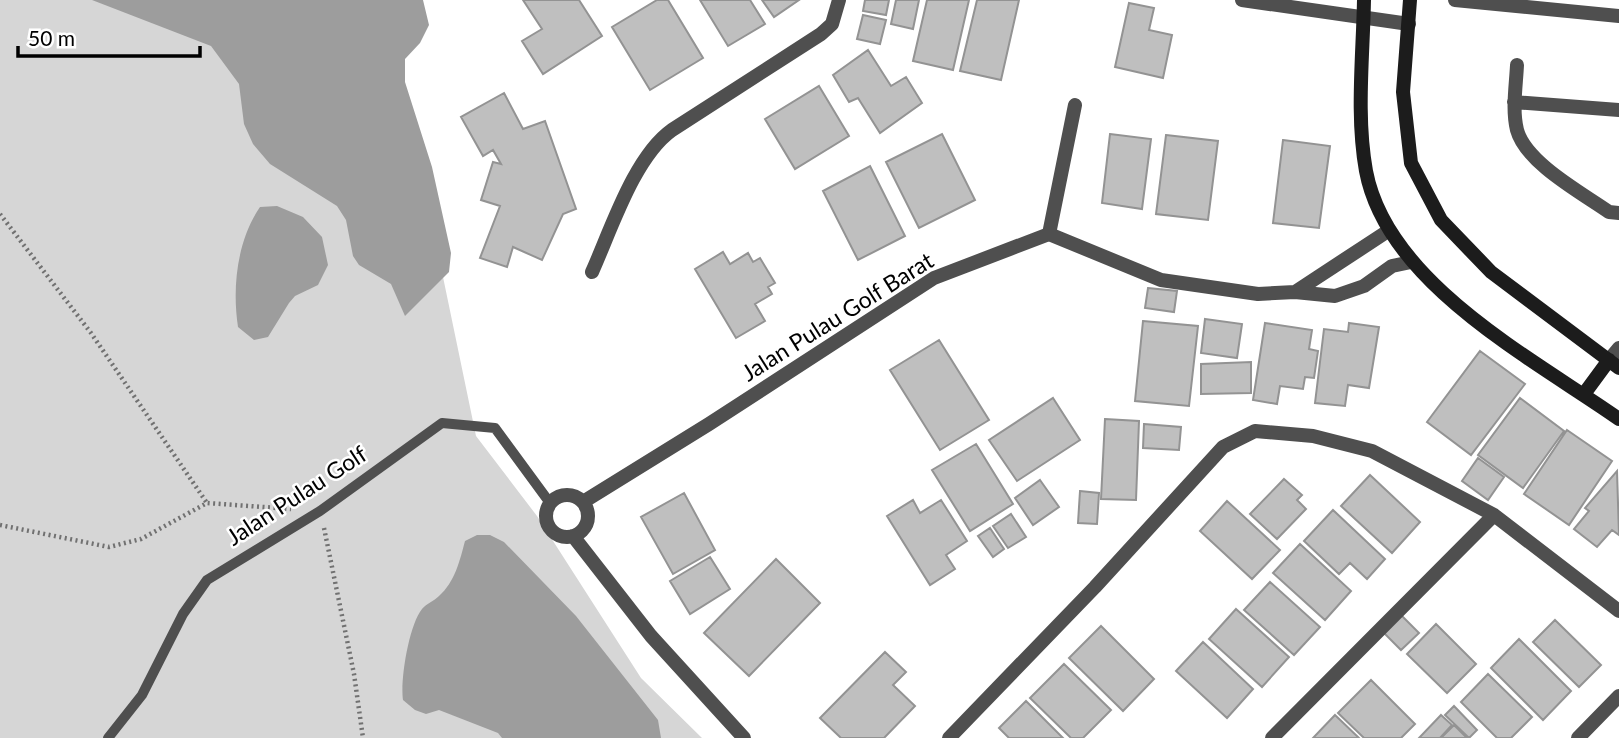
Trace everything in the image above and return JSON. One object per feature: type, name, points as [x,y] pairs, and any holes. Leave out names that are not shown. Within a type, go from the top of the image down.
[{"type":"street","points":[[592,272],[642,165],[655,144],[672,130],[821,34],[832,24],[839,0]]},
{"type":"street","points":[[1242,0],[1409,24]]},
{"type":"street","points":[[1364,0],[1361,91],[1366,170],[1375,205],[1388,231],[1411,262],[1459,309],[1619,419]]},
{"type":"street","points":[[1410,0],[1403,92],[1411,163],[1441,220],[1491,272],[1614,364]]},
{"type":"street","points":[[1455,0],[1619,16]]},
{"type":"street","points":[[1517,65],[1514,102],[1517,132],[1533,158],[1609,212],[1619,213]]},
{"type":"street","points":[[1514,102],[1619,110]]},
{"type":"street","points":[[1075,106],[1049,234],[1161,280],[1258,294],[1295,292],[1335,296],[1358,289],[1392,266],[1411,262]]},
{"type":"street","points":[[1295,292],[1388,231]]},
{"type":"street","name":"Jalan Pulau Golf Barat","points":[[583,502],[709,425],[934,278],[1049,234]]},
{"type":"street","points":[[1584,394],[1614,364],[1619,348]]},
{"type":"street","points":[[949,738],[1095,587],[1223,447],[1255,431],[1313,436],[1373,451],[1494,515],[1619,611]]},
{"type":"street","points":[[570,495],[583,502],[587,523],[572,536],[559,536],[549,528],[546,515],[550,503],[555,498],[570,495]]},
{"type":"street","points":[[1272,738],[1494,515]]},
{"type":"street","points":[[572,536],[684,674],[744,738]]},
{"type":"street","points":[[1578,738],[1619,696]]},
{"type":"lane","name":"Jalan Pulau Golf","points":[[108,738],[142,695],[183,614],[207,580],[320,511],[442,422],[495,428],[550,503]]},
{"type":"path","points":[[0,214],[91,333],[207,503]]},
{"type":"path","points":[[0,525],[109,547],[141,539],[207,503],[320,511],[354,674],[363,738]]},
{"type":"shaded area","points":[[0,0],[404,0],[404,89],[476,436],[537,516],[641,678],[702,738],[0,738]]},
{"type":"shaded area","points":[[92,0],[423,0],[429,25],[420,43],[405,59],[405,82],[432,167],[451,253],[449,272],[405,316],[391,284],[359,265],[353,256],[346,220],[337,206],[270,164],[253,144],[244,124],[239,84],[211,46]]},
{"type":"shaded area","points":[[277,206],[303,217],[322,237],[328,265],[318,285],[295,296],[289,303],[268,337],[254,340],[238,327],[238,265],[246,234],[260,207]]},
{"type":"shaded area","points":[[477,535],[490,535],[504,542],[576,616],[658,720],[661,738],[502,738],[498,733],[439,710],[426,714],[415,710],[403,700],[406,653],[417,617],[424,607],[445,590],[456,570],[465,541]]},
{"type":"building","points":[[523,0],[579,0],[602,36],[543,74],[522,41],[542,29]]},
{"type":"building","points":[[657,0],[668,0],[703,58],[650,90],[612,27]]},
{"type":"building","points":[[700,0],[750,0],[765,24],[728,46]]},
{"type":"building","points":[[762,0],[799,0],[774,17]]},
{"type":"building","points":[[865,0],[889,0],[886,15],[863,11]]},
{"type":"building","points":[[896,0],[919,0],[913,29],[891,24]]},
{"type":"building","points":[[927,0],[969,0],[953,70],[913,61]]},
{"type":"building","points":[[977,0],[1019,0],[1001,80],[960,71]]},
{"type":"building","points":[[1129,3],[1154,8],[1149,30],[1172,35],[1163,78],[1115,67]]},
{"type":"building","points":[[863,15],[886,20],[880,44],[857,39]]},
{"type":"building","points":[[868,50],[891,86],[906,77],[922,103],[880,133],[858,98],[849,102],[833,75]]},
{"type":"building","points":[[819,86],[849,136],[795,169],[765,119]]},
{"type":"building","points":[[504,93],[523,129],[545,121],[576,209],[563,214],[542,260],[513,247],[507,267],[480,258],[500,206],[481,200],[493,162],[501,164],[493,150],[483,156],[461,117]]},
{"type":"building","points":[[942,134],[975,200],[919,228],[886,162]]},
{"type":"building","points":[[1110,134],[1151,139],[1142,209],[1102,203]]},
{"type":"building","points":[[1166,135],[1218,141],[1208,220],[1156,214]]},
{"type":"building","points":[[1283,140],[1330,146],[1319,228],[1273,223]]},
{"type":"building","points":[[870,166],[905,236],[858,260],[823,191]]},
{"type":"building","points":[[723,252],[730,264],[748,253],[753,262],[760,258],[775,283],[768,287],[772,294],[755,304],[765,321],[736,338],[695,269]]},
{"type":"building","points":[[1148,288],[1177,291],[1174,312],[1145,308]]},
{"type":"building","points":[[1205,319],[1242,324],[1237,358],[1201,353]]},
{"type":"building","points":[[1143,321],[1198,326],[1189,406],[1135,401]]},
{"type":"building","points":[[1265,323],[1312,330],[1309,349],[1318,351],[1314,378],[1305,377],[1303,389],[1280,386],[1277,404],[1253,400]]},
{"type":"building","points":[[1349,323],[1379,327],[1369,388],[1348,385],[1345,406],[1315,403],[1324,329],[1348,332]]},
{"type":"building","points":[[939,340],[989,420],[940,450],[890,370]]},
{"type":"building","points":[[1480,351],[1525,384],[1471,455],[1427,422]]},
{"type":"building","points":[[1251,362],[1251,393],[1201,394],[1201,364]]},
{"type":"building","points":[[1053,398],[1080,440],[1017,481],[989,440]]},
{"type":"building","points":[[1520,398],[1564,431],[1523,488],[1478,455]]},
{"type":"building","points":[[1105,419],[1139,421],[1136,500],[1101,499]]},
{"type":"building","points":[[1144,424],[1181,427],[1179,450],[1143,448]]},
{"type":"building","points":[[1567,430],[1612,461],[1569,525],[1524,494]]},
{"type":"building","points":[[976,444],[1013,504],[970,531],[932,470]]},
{"type":"building","points":[[1478,458],[1504,477],[1488,500],[1462,481]]},
{"type":"building","points":[[1617,471],[1619,535],[1612,530],[1597,547],[1574,529],[1589,511],[1585,508]]},
{"type":"building","points":[[1370,475],[1420,522],[1392,553],[1341,506]]},
{"type":"building","points":[[1284,479],[1302,495],[1297,500],[1306,509],[1277,539],[1250,514]]},
{"type":"building","points":[[1040,480],[1059,507],[1033,525],[1015,498]]},
{"type":"building","points":[[1080,491],[1099,493],[1097,524],[1078,523]]},
{"type":"building","points":[[684,493],[715,550],[673,574],[641,517]]},
{"type":"building","points":[[913,500],[920,513],[941,500],[967,541],[946,555],[955,569],[930,585],[887,516]]},
{"type":"building","points":[[1227,501],[1280,550],[1252,579],[1200,531]]},
{"type":"building","points":[[1333,510],[1385,559],[1367,579],[1350,563],[1339,574],[1304,541]]},
{"type":"building","points":[[1011,514],[1026,537],[1008,548],[993,526]]},
{"type":"building","points":[[990,528],[1004,549],[993,557],[978,536]]},
{"type":"building","points":[[1300,544],[1351,591],[1325,620],[1273,573]]},
{"type":"building","points":[[710,557],[730,589],[690,614],[670,581]]},
{"type":"building","points":[[776,559],[820,603],[749,676],[704,633]]},
{"type":"building","points":[[1270,582],[1320,627],[1294,655],[1244,610]]},
{"type":"building","points":[[1236,609],[1289,657],[1262,687],[1209,639]]},
{"type":"building","points":[[1400,614],[1419,633],[1401,650],[1383,632]]},
{"type":"building","points":[[1555,620],[1601,665],[1579,687],[1533,642]]},
{"type":"building","points":[[1436,624],[1476,664],[1447,693],[1407,654]]},
{"type":"building","points":[[1101,626],[1154,679],[1123,711],[1069,658]]},
{"type":"building","points":[[1519,639],[1571,691],[1543,720],[1491,668]]},
{"type":"building","points":[[1203,642],[1253,689],[1227,718],[1176,671]]},
{"type":"building","points":[[885,652],[906,672],[893,685],[915,706],[884,738],[841,738],[820,718]]},
{"type":"building","points":[[1064,664],[1111,710],[1083,738],[1071,738],[1030,698]]},
{"type":"building","points":[[1488,674],[1532,717],[1511,738],[1497,738],[1461,702]]},
{"type":"building","points":[[1371,680],[1415,724],[1401,738],[1364,738],[1338,713]]},
{"type":"building","points":[[1026,701],[1063,738],[1009,738],[999,728]]},
{"type":"building","points":[[1454,706],[1477,730],[1469,738],[1445,715]]},
{"type":"building","points":[[1335,715],[1359,738],[1313,738]]},
{"type":"building","points":[[1441,715],[1452,725],[1440,738],[1419,738]]},
{"type":"building","points":[[1454,725],[1467,738],[1441,738]]}]
